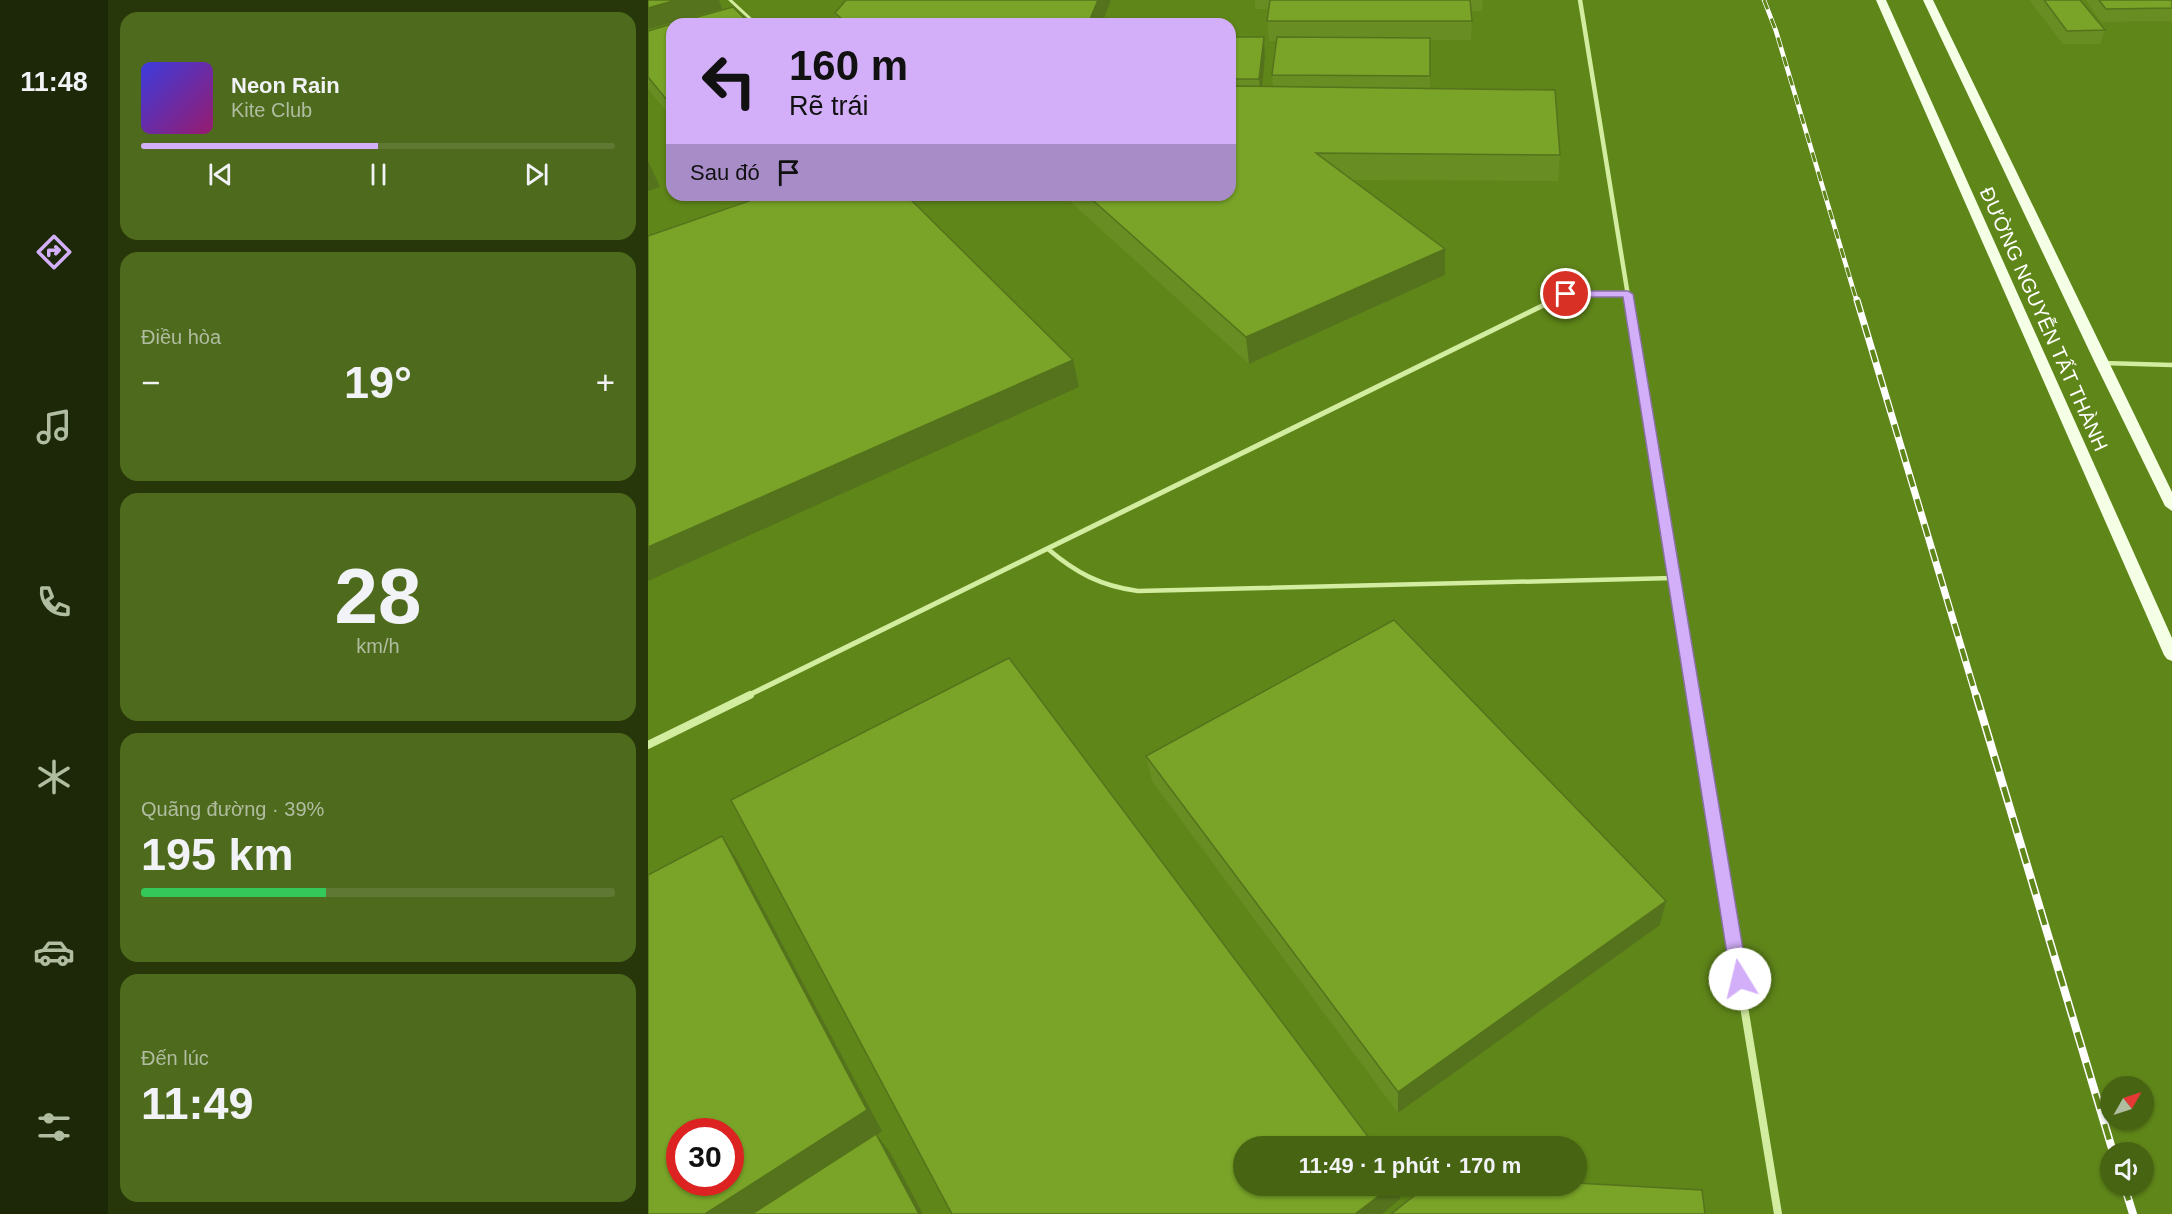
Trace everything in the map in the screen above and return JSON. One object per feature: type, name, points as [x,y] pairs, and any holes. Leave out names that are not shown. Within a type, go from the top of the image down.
[{"type":"main road","name":"ĐƯỜNG NGUYỄN TẤT THÀNH","points":[[1881,0],[2172,655]]},
{"type":"main road","name":"ĐƯỜNG NGUYỄN TẤT THÀNH","points":[[1928,0],[2101,363],[2172,506]]},
{"type":"street","points":[[1580,0],[1778,1214]]},
{"type":"street","points":[[648,745],[1566,294],[1628,294]]},
{"type":"lane","points":[[730,0],[750,18]]},
{"type":"lane","points":[[2101,363],[2172,364]]},
{"type":"lane","points":[[1048,549],[1082,577],[1119,589],[1138,591],[1674,578]]},
{"type":"building","points":[[648,0],[676,0],[648,8]]},
{"type":"building","points":[[846,0],[1098,0],[1090,18],[841,18],[835,13]]},
{"type":"building","points":[[1270,0],[1470,0],[1472,21],[1267,21]]},
{"type":"building","points":[[2044,0],[2080,0],[2105,30],[2067,31]]},
{"type":"building","points":[[2099,0],[2172,0],[2172,8],[2106,9]]},
{"type":"building","points":[[733,7],[744,18],[694,18]]},
{"type":"building","points":[[666,26],[666,99],[648,77],[648,31]]},
{"type":"building","points":[[1236,37],[1264,37],[1259,79],[1236,79]]},
{"type":"building","points":[[1277,37],[1430,38],[1430,76],[1272,75]]},
{"type":"building","points":[[1236,86],[1555,90],[1560,155],[1316,153],[1445,249],[1246,337],[1094,201],[1236,201]]},
{"type":"building","points":[[749,201],[912,201],[1073,360],[648,547],[648,236]]},
{"type":"building","points":[[1394,620],[1666,901],[1398,1092],[1146,756]]},
{"type":"building","points":[[1009,658],[1368,1136],[1233,1136],[1233,1196],[1379,1196],[1355,1214],[952,1214],[731,800]]},
{"type":"building","points":[[722,836],[867,1110],[744,1189],[744,1118],[666,1118],[666,1196],[733,1196],[705,1214],[648,1214],[648,875]]},
{"type":"building","points":[[876,1134],[919,1214],[752,1214]]},
{"type":"building","points":[[1587,1184],[1702,1190],[1705,1214],[1391,1214],[1414,1196],[1587,1196]]},
{"type":"railway","points":[[1764,0],[1776,31],[1857,302]]},
{"type":"railway","points":[[1857,300],[1976,696]]},
{"type":"railway","points":[[1976,695],[2110,1142]]},
{"type":"railway","points":[[2127,1196],[2133,1214]]},
{"type":"route","points":[[1566,294],[1628,294],[1740,979]]}]
